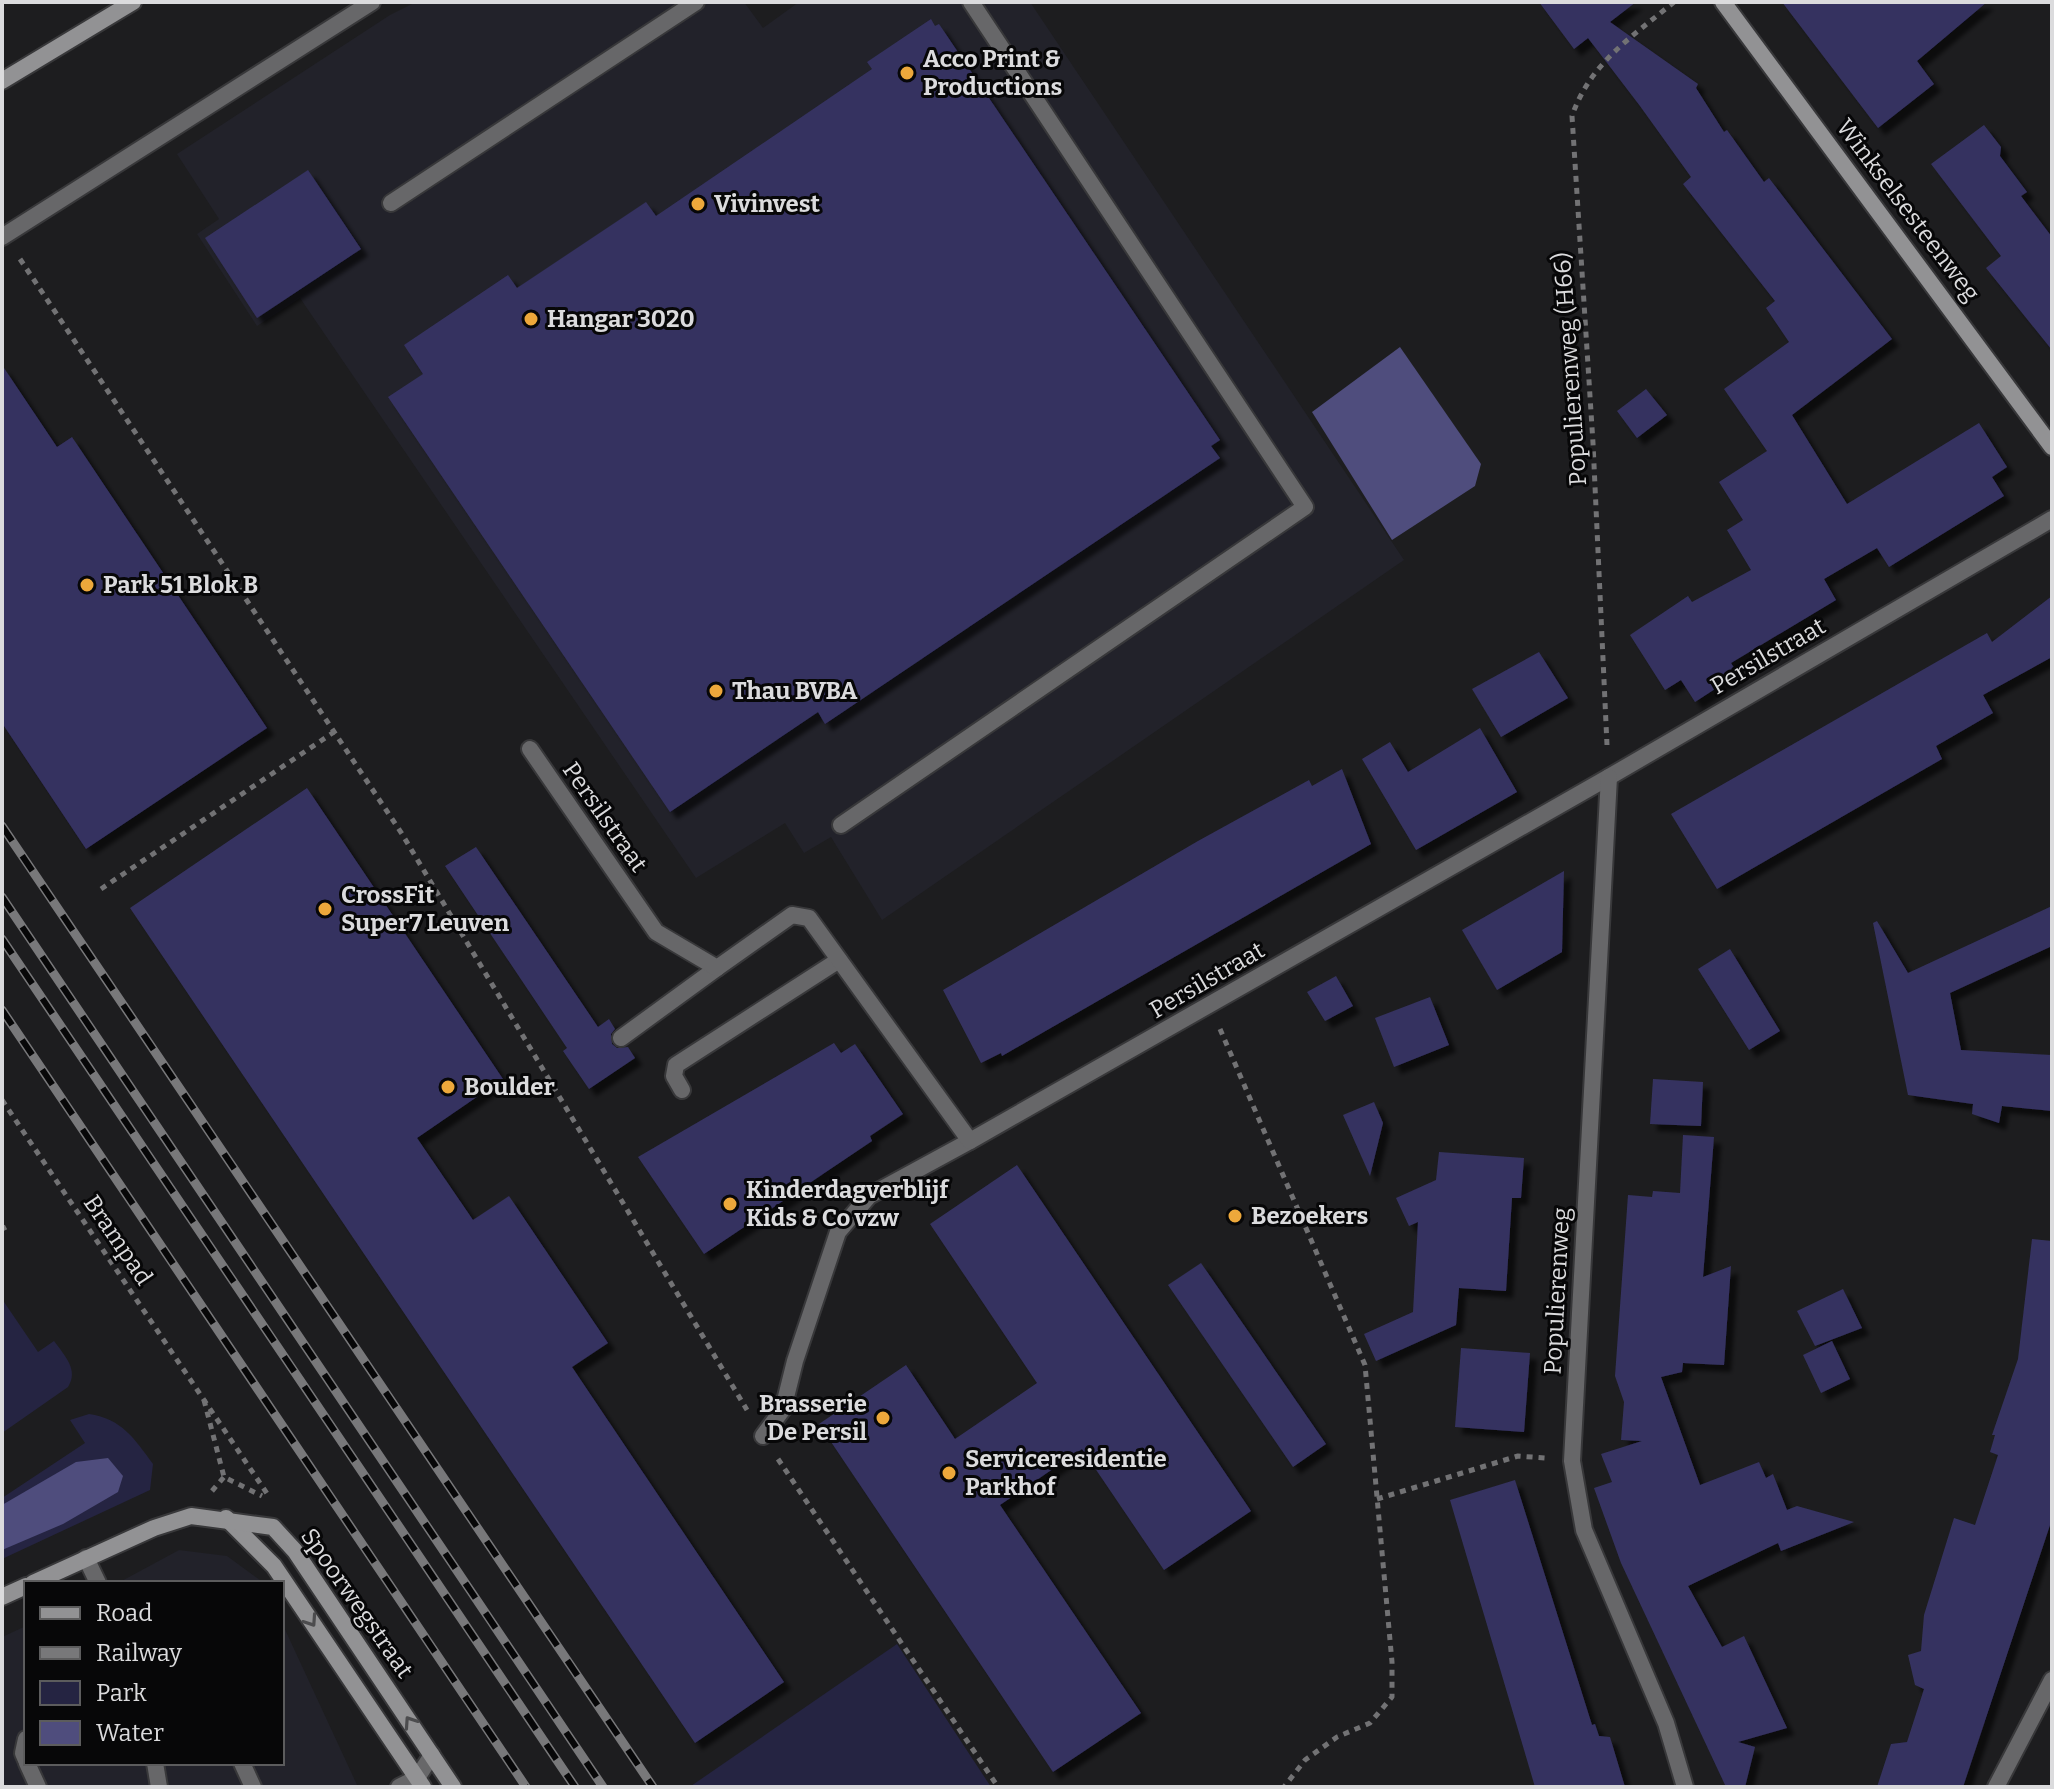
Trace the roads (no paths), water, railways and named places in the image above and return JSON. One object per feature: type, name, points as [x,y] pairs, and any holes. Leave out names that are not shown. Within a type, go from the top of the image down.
[{"type":"street","points":[[2,81],[133,2]]},
{"type":"street","points":[[3,236],[372,2]]},
{"type":"street","points":[[391,203],[696,2]]},
{"type":"street","points":[[841,825],[1305,507],[971,2]]},
{"type":"street","name":"Winkselsesteenweg","points":[[1723,2],[2052,447]]},
{"type":"street","name":"Persilstraat","points":[[763,1436],[783,1409],[795,1361],[838,1232],[869,1196],[1210,1006],[2052,519]]},
{"type":"street","name":"Persilstraat","points":[[530,749],[656,932],[717,968]]},
{"type":"street","name":"Populierenweg","points":[[1609,777],[1572,1461],[1584,1530],[1666,1723],[1685,1787]]},
{"type":"street","points":[[621,1038],[792,915],[809,918],[970,1141]]},
{"type":"street","points":[[682,1090],[674,1076],[676,1065],[839,960]]},
{"type":"street","points":[[37,1581],[154,1528],[191,1516],[226,1518]]},
{"type":"street","name":"Spoorwegstraat","points":[[226,1518],[273,1527],[295,1551],[453,1787]]},
{"type":"street","name":"Spoorwegstraat","points":[[226,1518],[274,1566],[420,1783]]},
{"type":"street","points":[[86,1558],[97,1581]]},
{"type":"street","points":[[2,1597],[24,1587]]},
{"type":"street","points":[[1996,1787],[2052,1680]]},
{"type":"street","points":[[399,1787],[420,1783],[432,1755]]},
{"type":"street","points":[[28,1765],[38,1787]]},
{"type":"street","points":[[155,1765],[159,1787]]},
{"type":"street","points":[[243,1765],[251,1786]]},
{"type":"water","points":[[1400,347],[1481,464],[1475,486],[1392,540],[1312,412]]},
{"type":"water","points":[[108,1458],[123,1476],[118,1492],[63,1524],[2,1550],[2,1505],[76,1462]]},
{"type":"railway","points":[[2,826],[653,1787]]},
{"type":"railway","points":[[2,897],[603,1787]]},
{"type":"railway","points":[[2,939],[575,1787]]},
{"type":"railway","points":[[2,1010],[526,1787]]},
{"type":"place","name":"Acco Print & Productions","points":[[907,73]]},
{"type":"place","name":"Vivinvest","points":[[698,204]]},
{"type":"place","name":"Hangar 3020","points":[[531,319]]},
{"type":"place","name":"Park 51 Blok B","points":[[87,585]]},
{"type":"place","name":"Thau BVBA","points":[[716,691]]},
{"type":"place","name":"CrossFit Super7 Leuven","points":[[325,909]]},
{"type":"place","name":"Boulder","points":[[448,1087]]},
{"type":"place","name":"Kinderdagverblijf Kids & Co vzw","points":[[730,1204]]},
{"type":"place","name":"Bezoekers","points":[[1235,1216]]},
{"type":"place","name":"Brasserie De Persil","points":[[883,1418]]},
{"type":"place","name":"Serviceresidentie Parkhof","points":[[949,1473]]}]
